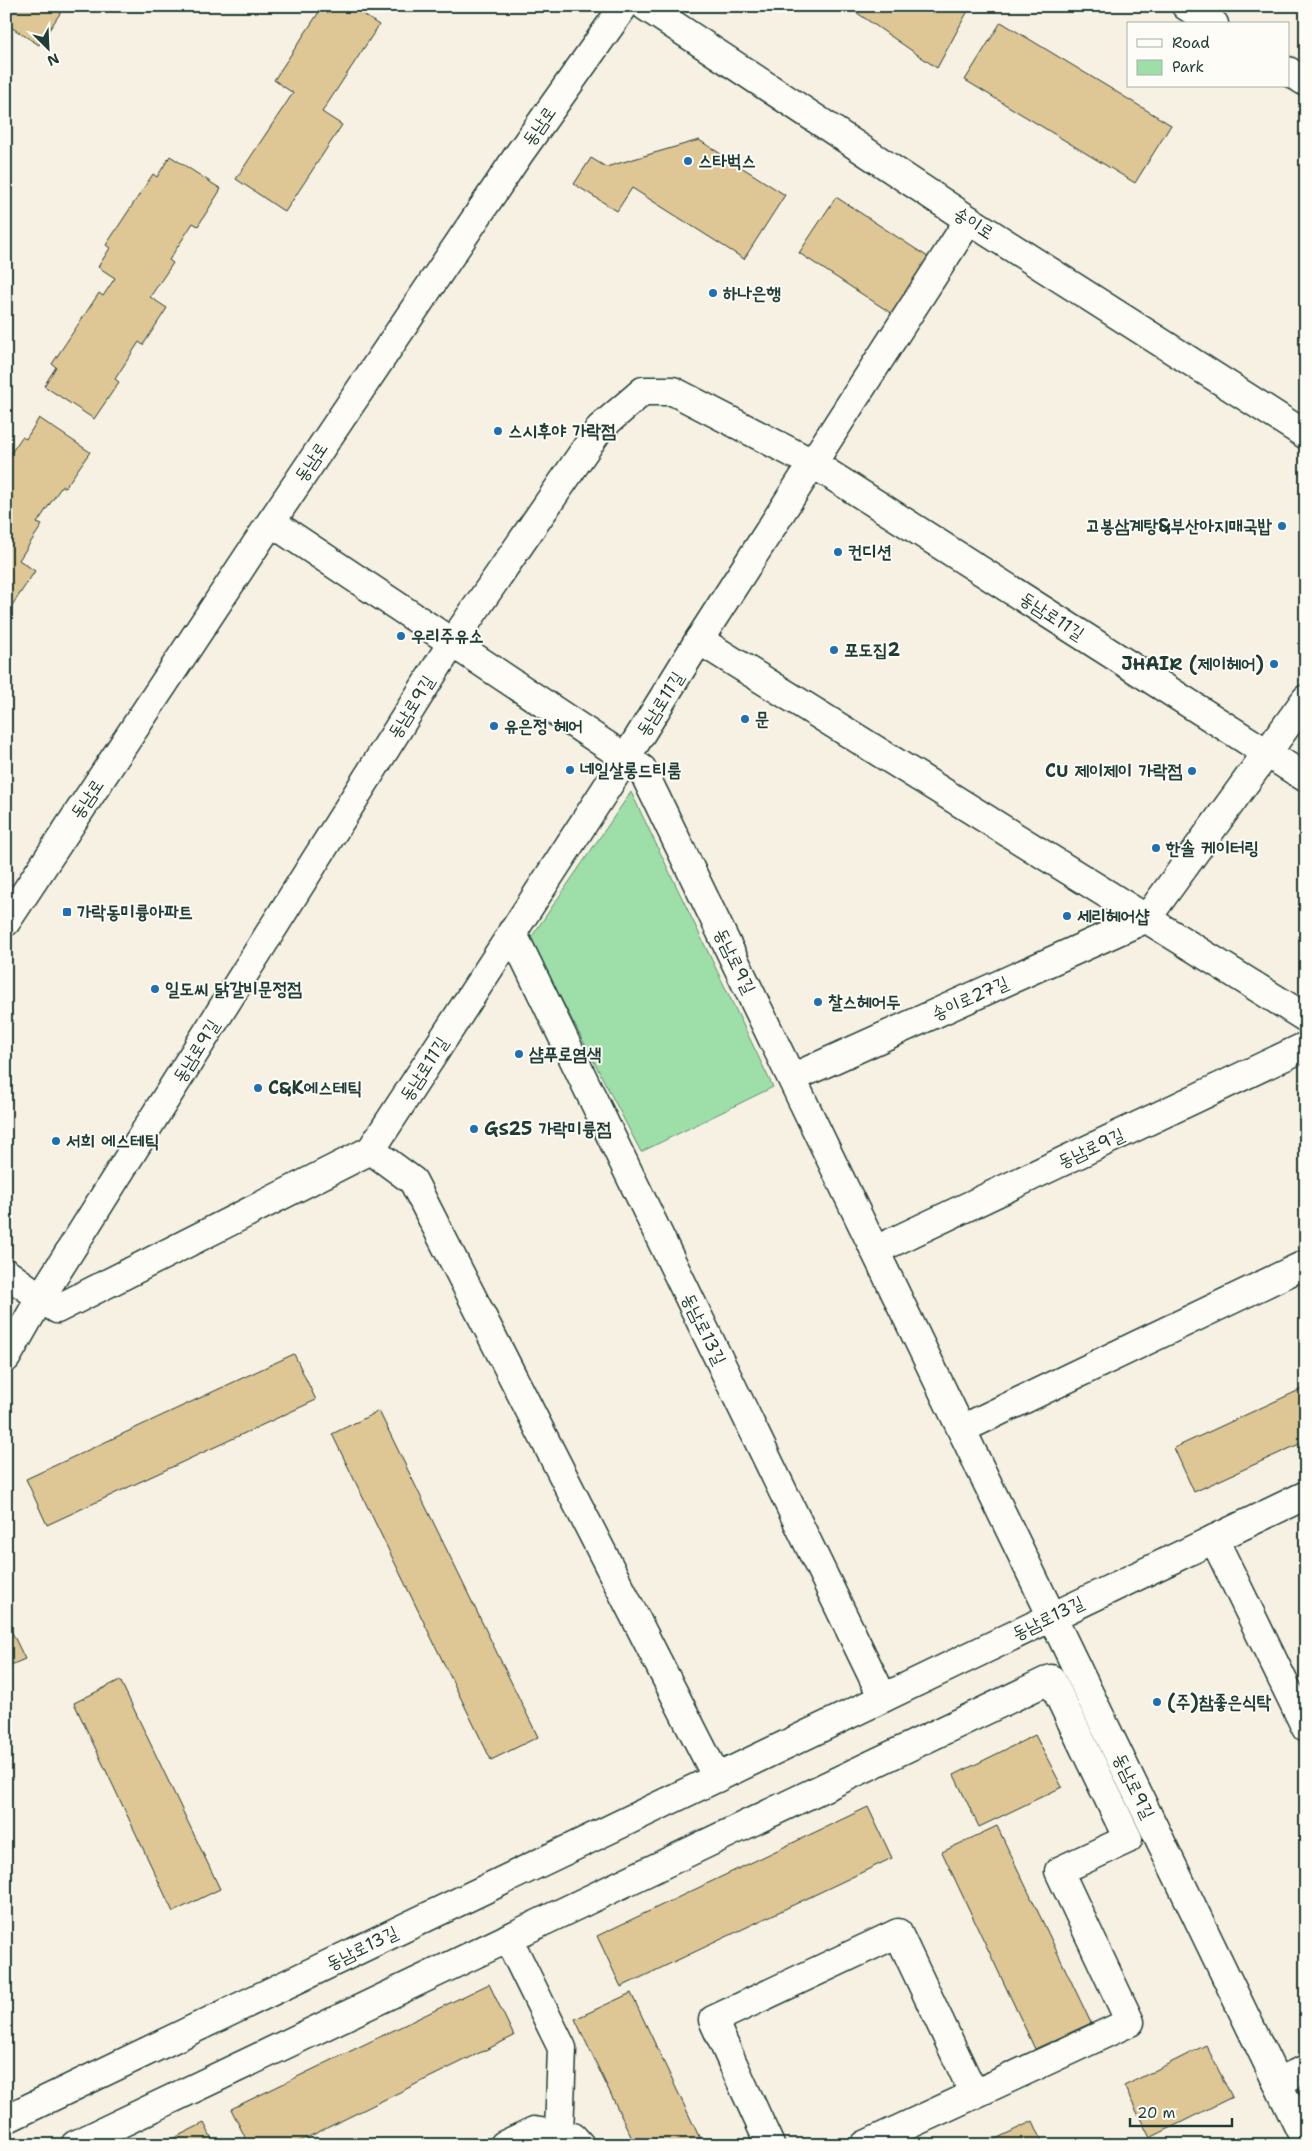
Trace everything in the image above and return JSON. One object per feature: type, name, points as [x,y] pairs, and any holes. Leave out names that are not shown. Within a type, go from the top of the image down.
[{"type":"street","name":"동남로","points":[[6,922],[271,522],[519,154],[624,6]]},
{"type":"street","name":"송이로","points":[[645,6],[970,220],[1306,435]]},
{"type":"street","points":[[1186,6],[1211,22]]},
{"type":"street","points":[[1290,72],[1306,82]]},
{"type":"street","name":"동남로11길","points":[[372,1150],[626,758],[812,463],[970,220]]},
{"type":"street","name":"동남로11길","points":[[452,642],[600,428],[643,391],[673,391],[812,463],[1266,753]]},
{"type":"street","name":"동남로9길","points":[[271,522],[642,769],[1306,2142]]},
{"type":"street","points":[[699,640],[1306,1018]]},
{"type":"street","name":"동남로9길","points":[[6,1358],[41,1298],[452,642]]},
{"type":"street","name":"송이로27길","points":[[792,1078],[1147,918],[1306,699]]},
{"type":"street","points":[[1266,753],[1306,778]]},
{"type":"street","name":"동남로13길","points":[[512,932],[883,1698]]},
{"type":"street","name":"동남로9길","points":[[876,1250],[1306,1046]]},
{"type":"street","points":[[6,1273],[57,1308],[372,1150],[413,1181],[717,1778]]},
{"type":"street","points":[[962,1429],[1306,1264]]},
{"type":"street","name":"동남로13길","points":[[6,2119],[1306,1495]]},
{"type":"street","points":[[1214,1539],[1306,1728]]},
{"type":"street","points":[[75,2145],[1051,1679],[1128,1840],[1060,1871],[1130,2022],[865,2145]]},
{"type":"street","points":[[770,2145],[713,2020],[898,1933],[974,2094]]},
{"type":"street","points":[[504,2145],[534,2131],[570,2139],[562,2048],[508,1938]]},
{"type":"street","points":[[1277,2082],[1306,2069]]},
{"type":"green space","points":[[631,792],[773,1087],[641,1152],[530,939]]},
{"type":"building","points":[[6,6],[65,6],[39,45],[6,24]]},
{"type":"building","points":[[323,6],[350,6],[379,25],[322,112],[342,125],[285,212],[236,179],[293,93],[274,80]]},
{"type":"building","points":[[847,6],[970,6],[970,7],[937,68]]},
{"type":"building","points":[[1001,22],[1171,125],[1135,183],[965,80]]},
{"type":"building","points":[[699,140],[785,195],[744,259],[632,188],[617,211],[574,184],[591,158],[606,167]]},
{"type":"building","points":[[170,156],[221,189],[198,226],[193,223],[169,260],[173,263],[150,297],[167,308],[143,345],[139,342],[115,379],[119,382],[94,419],[44,386],[56,367],[52,364],[99,293],[103,296],[115,278],[98,267],[110,248],[106,245],[153,174],[157,177]]},
{"type":"building","points":[[836,197],[931,259],[894,315],[799,253]]},
{"type":"building","points":[[39,418],[90,452],[65,488],[62,486],[37,523],[42,525],[19,560],[35,571],[11,607],[8,605],[6,607],[6,460],[22,437],[26,439]]},
{"type":"building","points":[[294,1354],[316,1400],[47,1525],[26,1479]]},
{"type":"building","points":[[1306,1387],[1306,1441],[1194,1492],[1174,1448]]},
{"type":"building","points":[[379,1411],[538,1737],[491,1760],[332,1434]]},
{"type":"building","points":[[6,1620],[25,1659],[6,1667]]},
{"type":"building","points":[[120,1680],[220,1889],[173,1912],[74,1703]]},
{"type":"building","points":[[1035,1735],[1062,1787],[979,1827],[954,1775]]},
{"type":"building","points":[[868,1807],[892,1858],[621,1987],[597,1936]]},
{"type":"building","points":[[997,1826],[1091,2023],[1035,2049],[942,1852]]},
{"type":"building","points":[[489,1984],[514,2036],[292,2145],[249,2145],[231,2109]]},
{"type":"building","points":[[631,1993],[703,2145],[635,2145],[575,2019]]},
{"type":"building","points":[[1206,2045],[1232,2097],[1150,2138],[1124,2086]]},
{"type":"building","points":[[1033,2121],[1044,2145],[983,2145]]},
{"type":"building","points":[[204,2123],[215,2145],[160,2145]]},
{"type":"place","name":"스타벅스","points":[[688,161]]},
{"type":"place","name":"하나은행","points":[[713,293]]},
{"type":"place","name":"스시후야 가락점","points":[[498,431]]},
{"type":"place","name":"고봉삼계탕&부산아지매국밥","points":[[1282,526]]},
{"type":"place","name":"컨디션","points":[[838,552]]},
{"type":"place","name":"우리주유소","points":[[401,636]]},
{"type":"place","name":"포도집2","points":[[834,650]]},
{"type":"place","name":"JHAIR (제이헤어)","points":[[1274,664]]},
{"type":"place","name":"문","points":[[745,719]]},
{"type":"place","name":"유은정 헤어","points":[[494,726]]},
{"type":"place","name":"네일살롱드티룸","points":[[570,770]]},
{"type":"place","name":"CU 제이제이 가락점","points":[[1192,771]]},
{"type":"place","name":"한솔 케이터링","points":[[1156,848]]},
{"type":"place","name":"가락동미륭아파트","points":[[67,912]]},
{"type":"place","name":"세리헤어샵","points":[[1067,916]]},
{"type":"place","name":"일도씨 닭갈비문정점","points":[[155,989]]},
{"type":"place","name":"찰스헤어두","points":[[818,1002]]},
{"type":"place","name":"샴푸로염색","points":[[519,1054]]},
{"type":"place","name":"C&K에스테틱","points":[[258,1088]]},
{"type":"place","name":"GS25 가락미륭점","points":[[474,1129]]},
{"type":"place","name":"서희 에스테틱","points":[[56,1141]]},
{"type":"place","name":"(주)참좋은식탁","points":[[1157,1702]]}]
